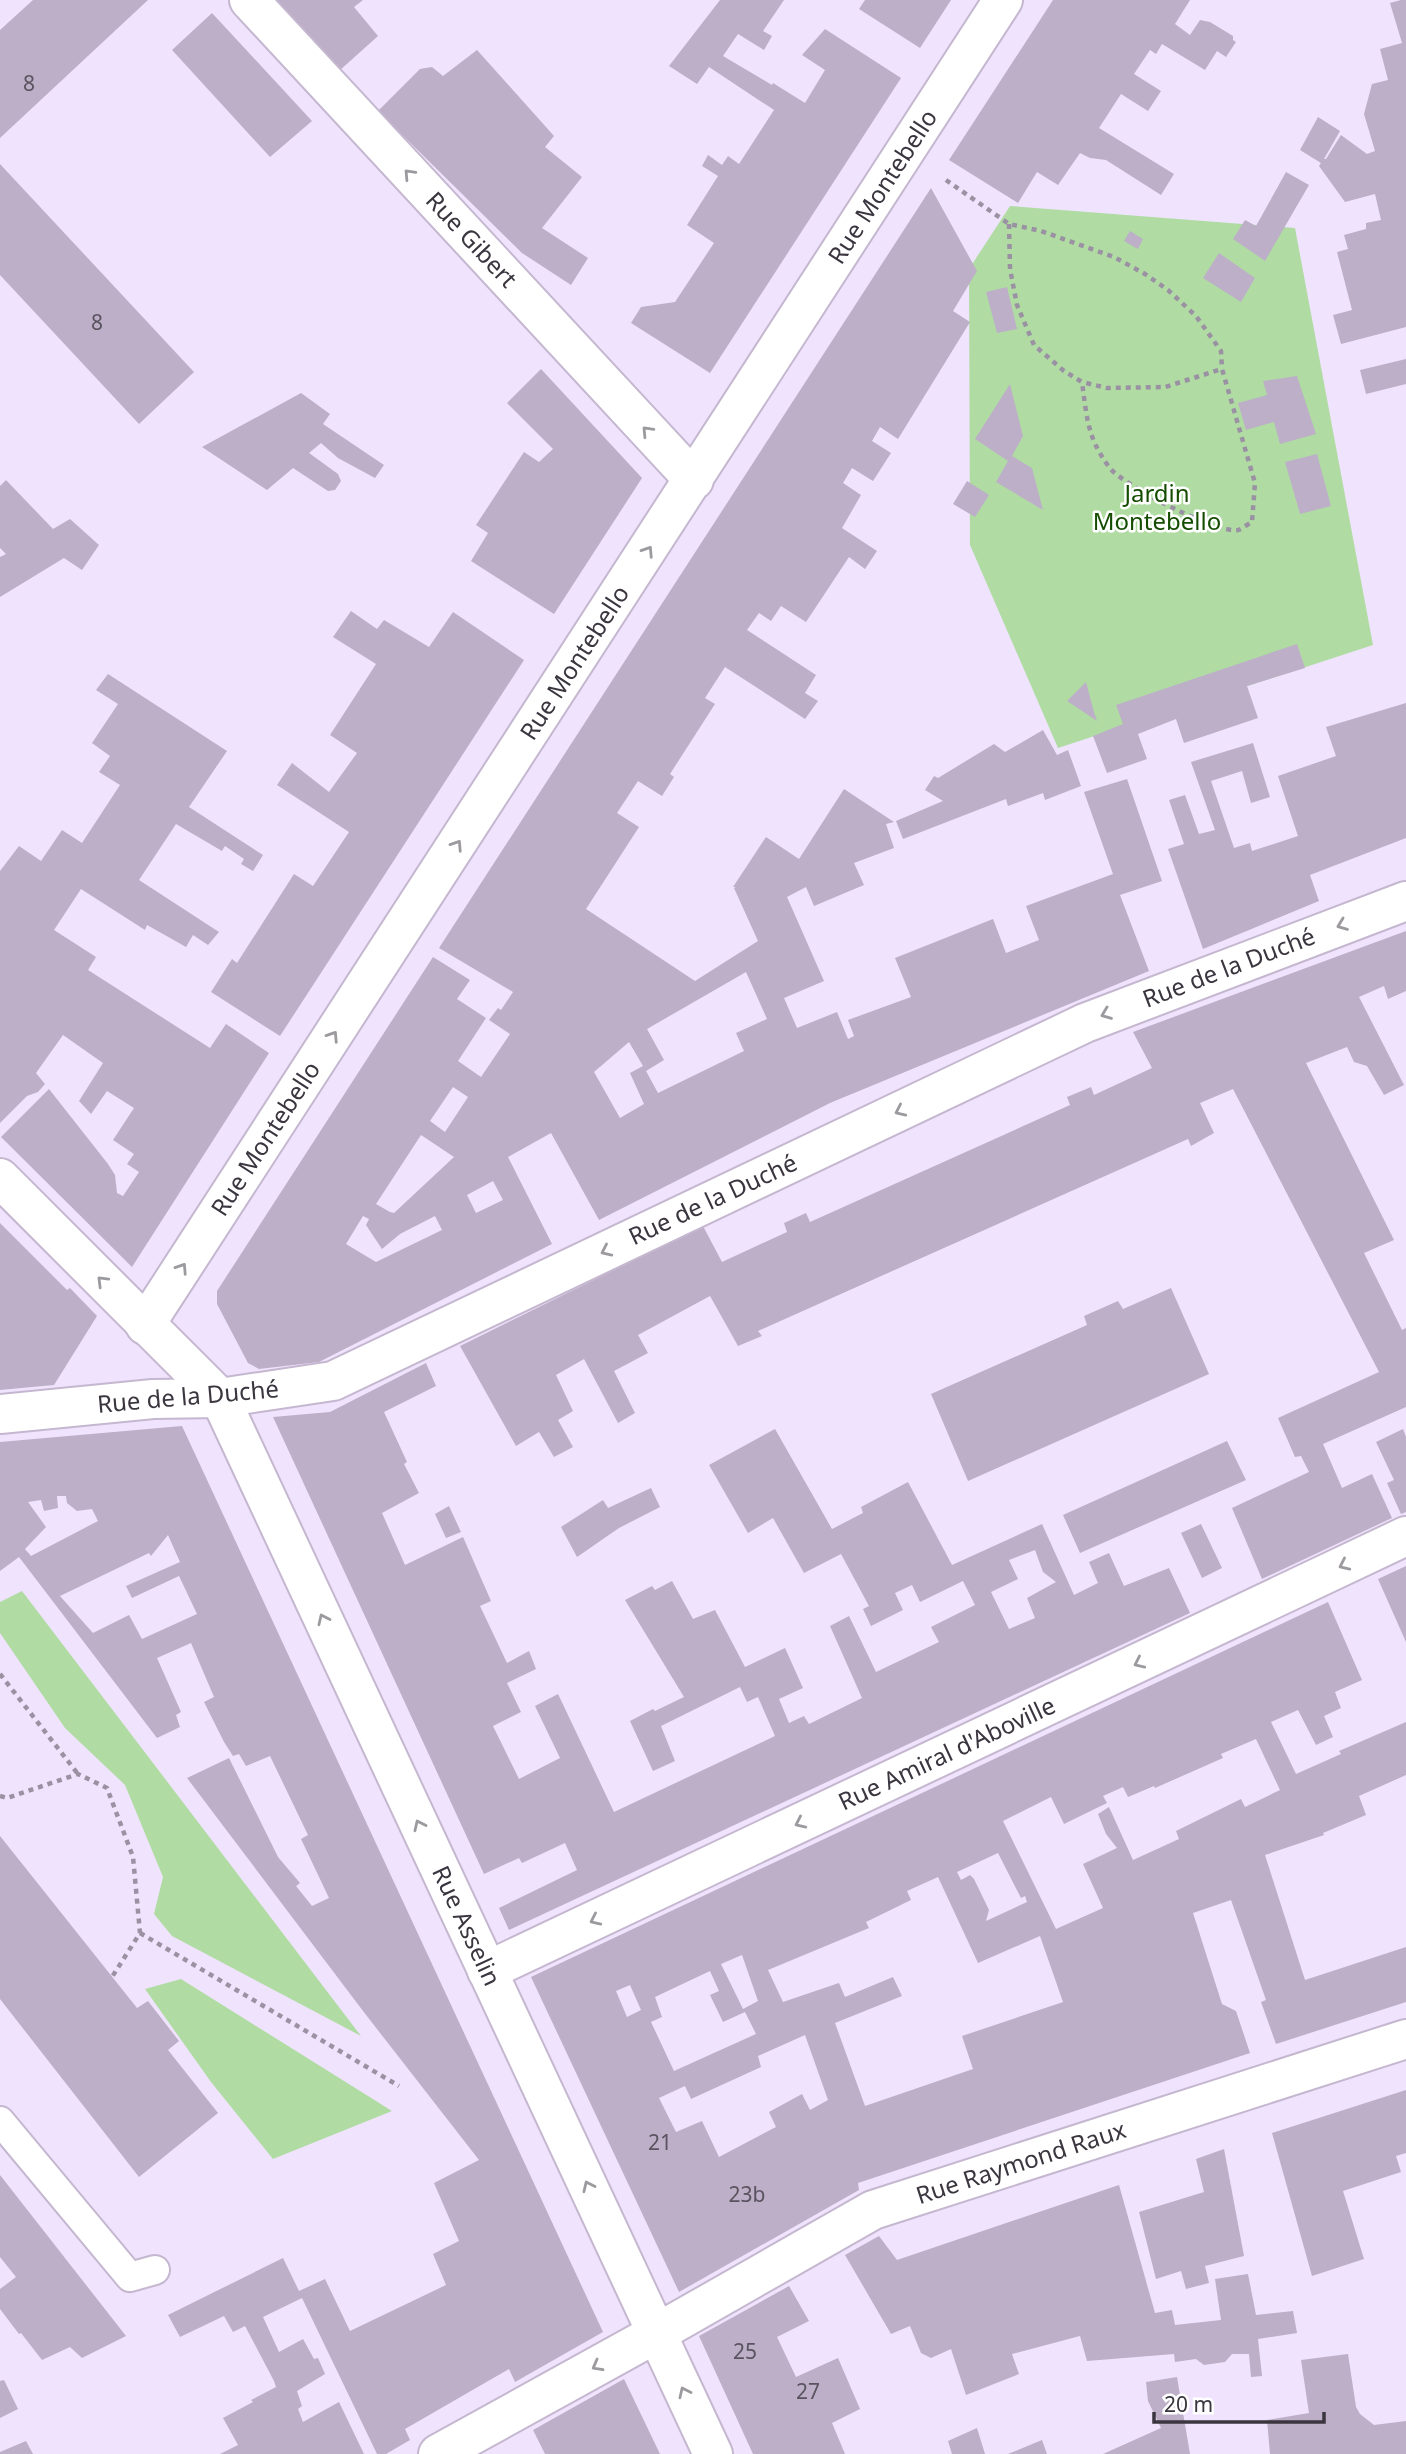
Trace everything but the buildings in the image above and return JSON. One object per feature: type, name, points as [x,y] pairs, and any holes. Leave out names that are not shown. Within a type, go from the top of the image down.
[{"type":"street","name":"Rue Gibert","points":[[249,0],[694,480]]},
{"type":"street","name":"Rue Montebello","points":[[145,1325],[1003,0]]},
{"type":"street","name":"Rue de la Duché","points":[[0,1414],[153,1399],[220,1398],[333,1381],[1085,1023],[1406,901]]},
{"type":"street","points":[[0,1178],[220,1398]]},
{"type":"street","name":"Rue Asselin","points":[[220,1398],[713,2454]]},
{"type":"street","name":"Rue Amiral d'Aboville","points":[[487,1971],[1406,1536]]},
{"type":"street","name":"Rue Raymond Raux","points":[[438,2454],[873,2210],[1406,2039]]},
{"type":"lane","points":[[0,2121],[130,2277],[155,2270]]},
{"type":"path","points":[[905,152],[1009,224],[1041,231],[1114,257],[1168,290],[1196,316],[1221,351],[1222,369],[1255,483],[1252,522],[1238,530],[1221,527],[1187,514],[1131,485],[1111,469],[1088,432],[1082,382]]},
{"type":"path","points":[[1009,224],[1010,269],[1017,305],[1034,345],[1064,371],[1082,382],[1107,387],[1165,387],[1222,369]]},
{"type":"path","points":[[0,1674],[78,1774],[107,1788],[129,1845],[133,1857],[140,1933],[112,1977]]},
{"type":"path","points":[[0,1796],[7,1798],[78,1774]]},
{"type":"path","points":[[140,1933],[399,2086]]},
{"type":"green space","name":"Jardin Montebello","points":[[1010,206],[1295,228],[1373,645],[1058,748],[970,545],[969,269]]},
{"type":"green space","points":[[22,1591],[361,2036],[172,1936],[154,1914],[163,1877],[125,1785],[65,1728],[0,1633],[0,1602]]},
{"type":"green space","points":[[181,1979],[392,2111],[273,2159],[211,2082],[145,1989]]}]
